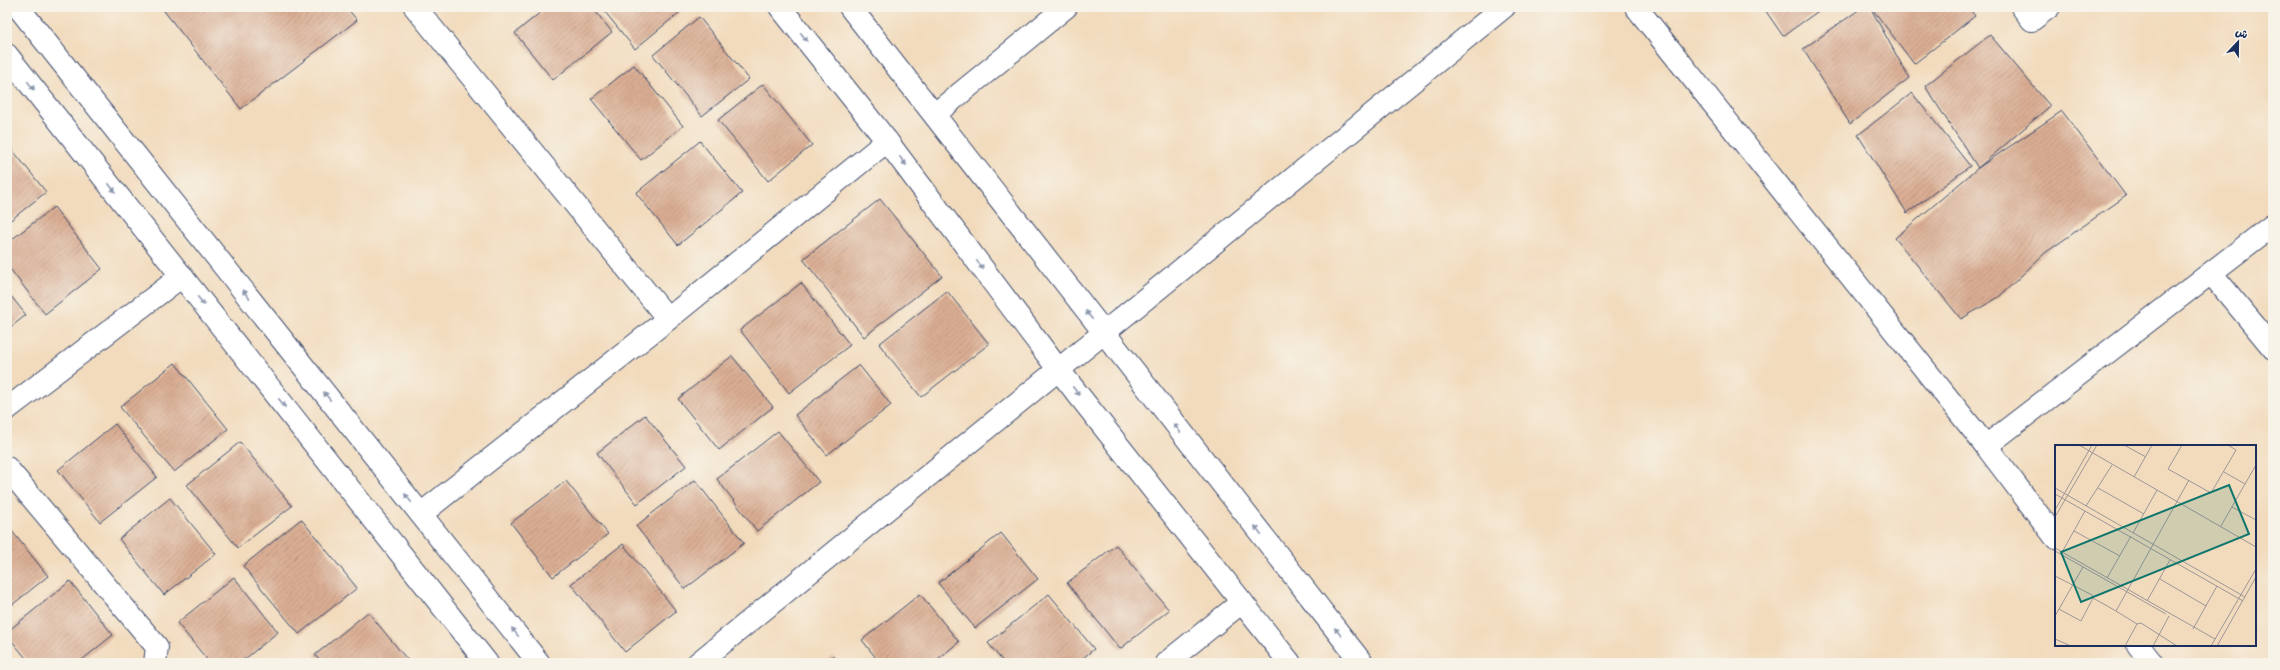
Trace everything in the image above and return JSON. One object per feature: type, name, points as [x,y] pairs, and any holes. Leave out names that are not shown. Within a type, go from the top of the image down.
[{"type":"street","points":[[18,7],[539,663]]},
{"type":"street","points":[[415,7],[668,319]]},
{"type":"street","points":[[780,7],[888,141],[1058,369],[1290,663]]},
{"type":"street","points":[[850,7],[935,114],[1102,333],[1362,663]]},
{"type":"street","points":[[935,114],[1066,7]]},
{"type":"street","points":[[698,663],[1504,7]]},
{"type":"street","points":[[1636,7],[1673,56],[1986,446],[2055,537]]},
{"type":"street","points":[[2022,7],[2032,20],[2049,7]]},
{"type":"street","points":[[7,55],[487,663]]},
{"type":"street","points":[[421,514],[668,319],[888,141]]},
{"type":"street","points":[[1986,446],[2273,225]]},
{"type":"street","points":[[2211,273],[2273,348]]},
{"type":"street","points":[[7,409],[182,276]]},
{"type":"street","points":[[7,468],[13,472],[157,647],[155,663]]},
{"type":"street","points":[[1166,663],[1242,602]]},
{"type":"street","points":[[2139,646],[2152,663]]},
{"type":"building","points":[[161,7],[346,7],[357,20],[241,109]]},
{"type":"building","points":[[547,7],[592,7],[612,32],[553,80],[515,33]]},
{"type":"building","points":[[601,7],[686,7],[635,49]]},
{"type":"building","points":[[1763,7],[1824,7],[1783,36]]},
{"type":"building","points":[[1863,7],[1870,7],[1909,78],[1850,124],[1803,49]]},
{"type":"building","points":[[1871,7],[1968,7],[1975,16],[1914,64]]},
{"type":"building","points":[[699,17],[749,79],[702,116],[653,55]]},
{"type":"building","points":[[1990,35],[2050,106],[1978,168],[1925,86]]},
{"type":"building","points":[[634,65],[683,126],[641,160],[591,99]]},
{"type":"building","points":[[763,84],[812,145],[768,181],[718,120]]},
{"type":"building","points":[[1912,93],[1970,166],[1907,213],[1858,135]]},
{"type":"building","points":[[2062,111],[2126,196],[2045,253],[1999,297],[1961,319],[1895,238],[1978,168]]},
{"type":"building","points":[[700,141],[742,193],[678,245],[636,193]]},
{"type":"building","points":[[7,143],[46,192],[7,223]]},
{"type":"building","points":[[880,199],[942,276],[864,337],[803,259]]},
{"type":"building","points":[[54,207],[102,269],[45,314],[7,265],[7,243]]},
{"type":"building","points":[[801,283],[850,345],[789,393],[740,330]]},
{"type":"building","points":[[7,291],[26,315],[7,330]]},
{"type":"building","points":[[947,291],[989,344],[921,397],[879,344]]},
{"type":"building","points":[[732,356],[773,407],[719,450],[678,399]]},
{"type":"building","points":[[175,363],[228,429],[174,472],[120,407]]},
{"type":"building","points":[[859,365],[891,405],[827,455],[795,415]]},
{"type":"building","points":[[645,415],[686,466],[637,504],[597,453]]},
{"type":"building","points":[[115,424],[157,477],[100,522],[58,470]]},
{"type":"building","points":[[778,431],[819,482],[757,531],[717,479]]},
{"type":"building","points":[[240,442],[292,506],[238,548],[187,485]]},
{"type":"building","points":[[695,480],[744,543],[685,589],[636,526]]},
{"type":"building","points":[[566,481],[608,534],[553,577],[511,523]]},
{"type":"building","points":[[170,498],[216,554],[164,595],[119,539]]},
{"type":"building","points":[[301,519],[357,588],[299,634],[243,566]]},
{"type":"building","points":[[7,525],[48,576],[7,609]]},
{"type":"building","points":[[1001,533],[1038,579],[975,628],[938,583]]},
{"type":"building","points":[[623,544],[676,611],[625,652],[571,584]]},
{"type":"building","points":[[1116,545],[1169,610],[1120,649],[1067,583]]},
{"type":"building","points":[[234,577],[278,632],[240,663],[210,663],[177,623]]},
{"type":"building","points":[[70,581],[113,635],[78,663],[30,663],[7,635],[7,632]]},
{"type":"building","points":[[920,594],[959,642],[933,663],[880,663],[862,640]]},
{"type":"building","points":[[1049,594],[1094,649],[1077,663],[1004,663],[988,643]]},
{"type":"building","points":[[368,612],[410,663],[322,663],[315,655]]},
{"type":"building","points":[[833,656],[838,663],[825,663]]}]
